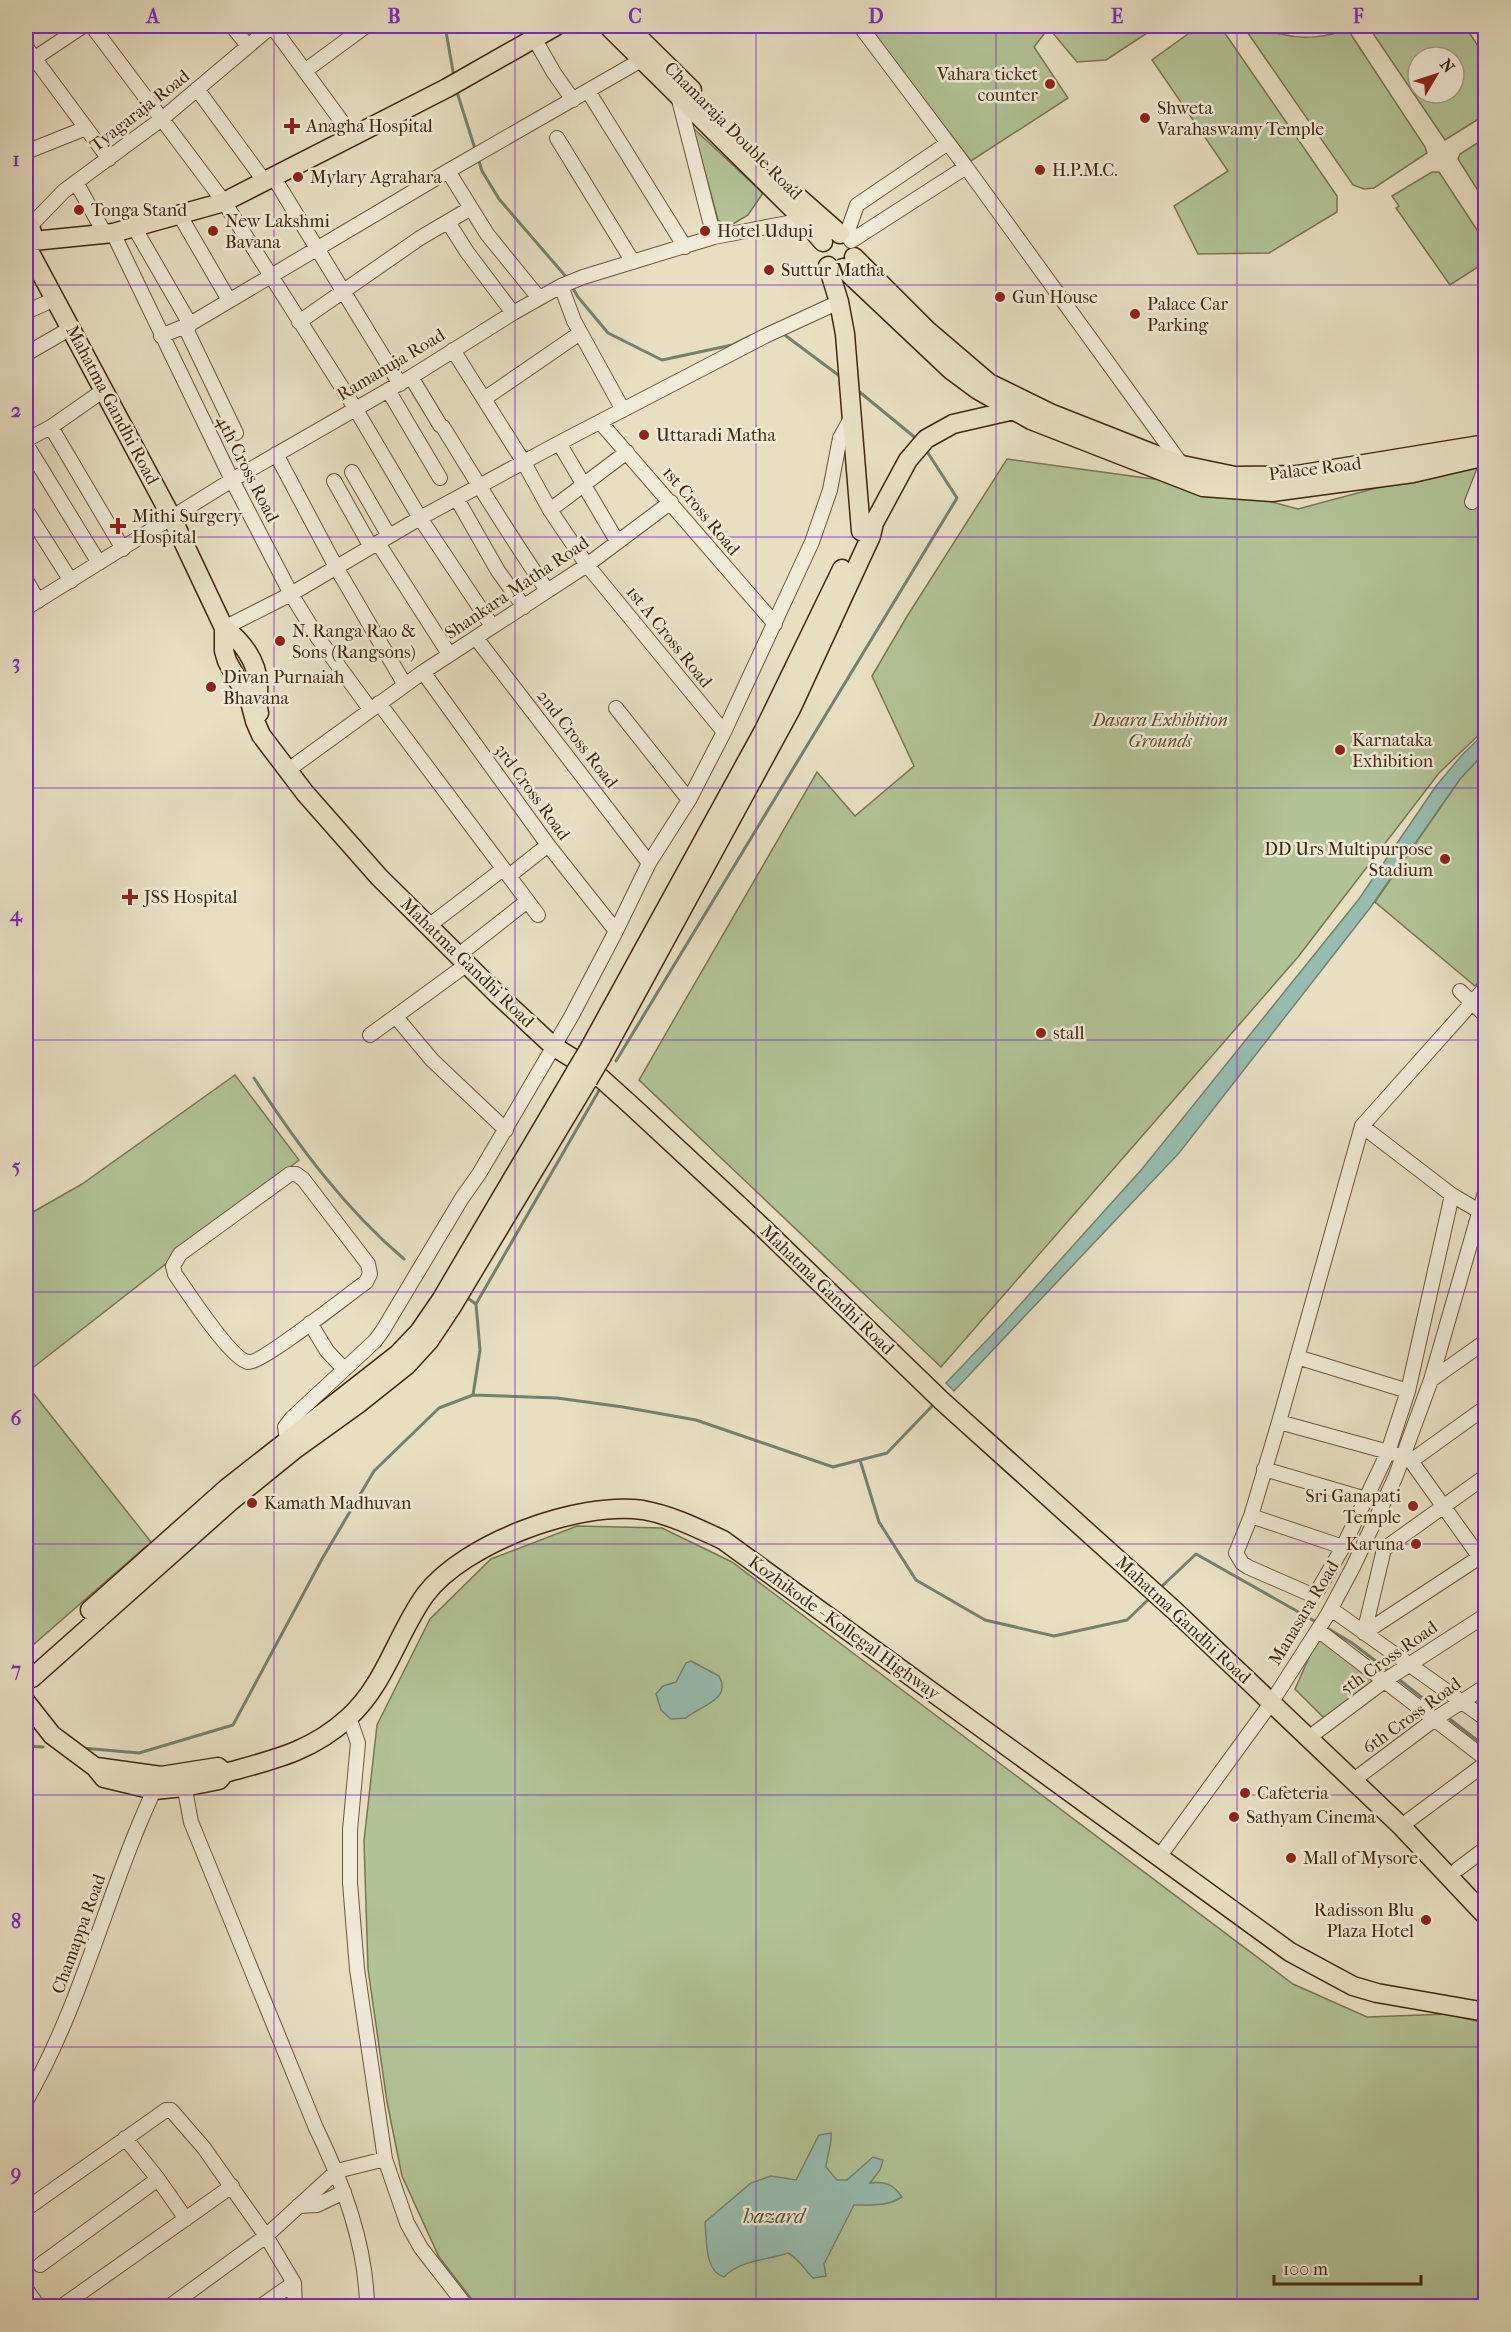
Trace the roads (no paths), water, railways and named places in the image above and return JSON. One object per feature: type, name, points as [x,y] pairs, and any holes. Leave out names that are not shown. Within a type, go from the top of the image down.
[{"type":"main road","points":[[28,238],[109,233],[224,202],[447,88],[556,26]]},
{"type":"main road","points":[[608,26],[804,220],[823,242],[821,255],[844,250],[839,302],[845,334],[851,418],[869,530]]},
{"type":"main road","name":"Chamaraja Double Road","points":[[633,30],[812,211],[844,250],[927,330],[1015,403]]},
{"type":"main road","name":"Mahatma Gandhi Road","points":[[28,238],[55,299],[172,518],[224,628],[238,639],[255,666],[258,681],[257,705],[260,716],[266,731],[291,767],[305,793],[379,877],[556,1042],[598,1064],[637,1096],[940,1393],[1156,1587],[1402,1827],[1485,1916]]},
{"type":"main road","points":[[26,1679],[32,1678],[231,1501],[294,1450],[407,1365],[429,1341],[451,1308],[595,1054],[869,530],[912,453],[931,435],[953,424],[1015,403],[1042,424],[1196,484],[1222,489],[1272,492],[1413,473],[1485,456]]},
{"type":"main road","name":"Palace Road","points":[[1015,403],[1050,413],[1182,465],[1235,476],[1297,476],[1485,444]]},
{"type":"main road","name":"Mahatma Gandhi Road","points":[[291,767],[435,921],[466,958]]},
{"type":"main road","points":[[26,1670],[160,1546],[227,1488],[399,1354],[419,1332],[582,1076]]},
{"type":"main road","name":"Kozhikode - Kollegal Highway","points":[[26,1702],[52,1734],[95,1767],[104,1778],[157,1783],[219,1780],[225,1773],[289,1756],[311,1744],[349,1717],[374,1686],[410,1618],[426,1595],[441,1577],[461,1560],[533,1527],[567,1516],[604,1510],[642,1510],[676,1519],[723,1540],[1290,1952],[1353,1986],[1377,1993],[1485,2012]]},
{"type":"main road","name":"Mahatma Gandhi Road","points":[[1273,1699],[1315,1733],[1458,1869],[1485,1899]]},
{"type":"main road","name":"Kozhikode - Kollegal Highway","points":[[26,1723],[52,1734]]},
{"type":"street","points":[[83,26],[29,56],[109,159]]},
{"type":"street","points":[[92,26],[224,202],[355,408],[420,518],[492,626]]},
{"type":"street","points":[[232,26],[248,46]]},
{"type":"street","points":[[272,26],[353,137]]},
{"type":"street","name":"Tyagaraja Road","points":[[28,238],[64,191],[77,184],[163,118],[272,26]]},
{"type":"street","points":[[306,70],[366,26]]},
{"type":"street","points":[[860,26],[966,167],[1182,465]]},
{"type":"street","points":[[534,38],[573,100]]},
{"type":"street","points":[[161,336],[190,324],[470,158],[643,59]]},
{"type":"street","points":[[197,89],[269,180],[344,291],[400,384],[441,478]]},
{"type":"street","points":[[588,91],[685,247]]},
{"type":"street","points":[[677,93],[714,237]]},
{"type":"street","points":[[26,152],[86,128]]},
{"type":"street","points":[[557,138],[633,262]]},
{"type":"street","points":[[844,250],[857,205],[948,143]]},
{"type":"street","points":[[844,250],[966,167]]},
{"type":"street","points":[[448,171],[487,234],[539,298]]},
{"type":"street","name":"4th Cross Road","points":[[77,184],[109,233],[232,480],[291,594],[318,638],[375,706],[538,915]]},
{"type":"street","points":[[299,322],[471,208]]},
{"type":"street","points":[[179,214],[229,300]]},
{"type":"street","name":"Ramanuja Road","points":[[26,609],[232,480],[400,384],[561,285],[714,237],[804,220]]},
{"type":"street","points":[[448,222],[467,252],[513,313]]},
{"type":"street","points":[[134,227],[190,324]]},
{"type":"street","points":[[561,285],[580,333],[623,410]]},
{"type":"street","points":[[26,312],[55,299]]},
{"type":"street","points":[[224,628],[291,594],[523,461],[765,336],[839,302]]},
{"type":"street","points":[[190,324],[187,331],[236,433]]},
{"type":"street","points":[[26,354],[71,328]]},
{"type":"street","points":[[484,399],[580,333]]},
{"type":"street","name":"1st A Cross Road","points":[[453,350],[523,461],[550,510],[587,565],[724,732]]},
{"type":"street","points":[[400,384],[440,425],[466,462],[503,526],[547,590]]},
{"type":"street","points":[[99,563],[26,442],[51,428],[104,390]]},
{"type":"street","points":[[287,1440],[285,1427],[292,1418],[383,1330],[506,1130],[556,1042],[616,931],[649,863],[689,800],[724,732],[812,542],[830,490],[840,438],[851,418]]},
{"type":"street","name":"1st Cross Road","points":[[600,422],[775,624]]},
{"type":"street","points":[[51,428],[123,549]]},
{"type":"street","points":[[559,442],[617,541]]},
{"type":"street","points":[[550,510],[627,452]]},
{"type":"street","points":[[276,454],[336,567],[405,685]]},
{"type":"street","points":[[1472,502],[1485,466]]},
{"type":"street","points":[[352,472],[379,542]]},
{"type":"street","points":[[334,481],[379,542],[449,654]]},
{"type":"street","points":[[457,499],[498,571],[524,607]]},
{"type":"street","name":"Shankara Matha Road","points":[[291,767],[449,654],[587,565],[671,502]]},
{"type":"street","points":[[26,510],[71,581]]},
{"type":"street","points":[[26,580],[38,601]]},
{"type":"street","name":"2nd Cross Road","points":[[476,638],[649,863]]},
{"type":"street","name":"3rd Cross Road","points":[[423,672],[548,845],[616,931]]},
{"type":"street","points":[[616,708],[689,800]]},
{"type":"street","points":[[435,921],[548,845]]},
{"type":"street","points":[[370,1035],[396,1017],[466,958],[526,902]]},
{"type":"street","points":[[1452,1195],[1408,1391],[1388,1452],[1344,1546],[1318,1590],[1312,1595],[1248,1567],[1236,1553],[1251,1516],[1279,1422],[1362,1126],[1485,987]]},
{"type":"street","points":[[1460,992],[1485,1016]]},
{"type":"street","points":[[396,1017],[432,1060],[506,1130]]},
{"type":"street","points":[[1362,1126],[1480,1216],[1485,1239]]},
{"type":"street","points":[[290,1174],[296,1174],[303,1179],[368,1264],[370,1270],[366,1282],[310,1323],[260,1359],[248,1362],[241,1359],[225,1343],[175,1274],[173,1266],[180,1254],[290,1174]]},
{"type":"street","name":"Manasara Road","points":[[1159,1857],[1273,1699],[1330,1611],[1390,1488],[1407,1459],[1480,1216],[1485,1189]]},
{"type":"street","points":[[310,1323],[327,1351],[344,1370]]},
{"type":"street","points":[[1431,1380],[1485,1341]]},
{"type":"street","points":[[1297,1357],[1408,1391]]},
{"type":"street","points":[[1407,1459],[1485,1407]]},
{"type":"street","points":[[1279,1422],[1407,1459],[1483,1558],[1364,1633]]},
{"type":"street","points":[[1264,1469],[1366,1499]]},
{"type":"street","points":[[1364,1633],[1384,1549],[1485,1476]]},
{"type":"street","points":[[1251,1516],[1344,1546]]},
{"type":"street","points":[[1330,1611],[1364,1633],[1404,1668],[1457,1705],[1485,1719]]},
{"type":"street","name":"5th Cross Road","points":[[1315,1733],[1386,1680],[1485,1615]]},
{"type":"street","points":[[1318,1630],[1437,1718],[1485,1761],[1408,1821]]},
{"type":"street","name":"6th Cross Road","points":[[1359,1776],[1437,1718],[1485,1686]]},
{"type":"street","points":[[349,1717],[358,1743],[350,1830],[350,1883],[357,1969],[385,2159],[406,2223],[421,2248],[466,2307]]},
{"type":"street","points":[[184,1781],[191,1822],[316,2128],[337,2171],[364,2268],[367,2307]]},
{"type":"street","name":"Chamappa Road","points":[[26,2101],[45,2067],[76,1996],[112,1890],[157,1783]]},
{"type":"street","points":[[1458,1869],[1485,1848]]},
{"type":"street","points":[[26,2209],[166,2110],[171,2110],[204,2148],[266,2236],[294,2283],[295,2307]]},
{"type":"street","points":[[125,2138],[186,2219]]},
{"type":"street","points":[[170,2307],[266,2236],[337,2171],[385,2159]]},
{"type":"street","points":[[40,2265],[158,2179]]},
{"type":"street","points":[[62,2307],[232,2186]]},
{"type":"street","points":[[298,2206],[317,2205],[344,2192]]},
{"type":"street","points":[[261,2307],[294,2283]]},
{"type":"street","points":[[26,2289],[38,2307]]},
{"type":"water","points":[[1485,733],[1485,752],[1460,779],[1370,908],[1179,1153],[954,1391],[946,1383],[1008,1318],[1142,1169],[1359,899],[1436,786],[1462,755]]},
{"type":"water","points":[[691,1661],[719,1676],[722,1684],[721,1691],[712,1702],[686,1718],[671,1719],[661,1710],[656,1694],[663,1686],[676,1682],[686,1663]]},
{"type":"water","name":"hazard","points":[[831,2133],[826,2167],[837,2180],[847,2180],[873,2157],[883,2160],[880,2170],[870,2183],[888,2184],[902,2197],[885,2204],[854,2205],[824,2264],[826,2276],[813,2278],[788,2253],[738,2267],[724,2277],[718,2274],[708,2254],[705,2222],[751,2183],[771,2176],[796,2180],[819,2135]]},
{"type":"waterway","points":[[445,26],[454,77]]},
{"type":"waterway","points":[[456,89],[476,152]]},
{"type":"waterway","points":[[478,158],[482,171],[499,199],[568,279]]},
{"type":"waterway","points":[[571,285],[608,333],[662,360],[732,345],[750,336]]},
{"type":"waterway","points":[[782,333],[841,377]]},
{"type":"waterway","points":[[856,389],[918,440]]},
{"type":"waterway","points":[[616,1061],[957,498],[926,450]]},
{"type":"waterway","points":[[254,1078],[287,1127],[342,1197],[404,1259]]},
{"type":"waterway","points":[[473,1395],[480,1350],[476,1304],[601,1087]]},
{"type":"waterway","points":[[466,1297],[476,1304]]},
{"type":"waterway","points":[[82,1748],[139,1753],[233,1725],[322,1559],[374,1471],[439,1408],[473,1395],[557,1398],[623,1407],[696,1420],[833,1467],[887,1453],[935,1403]]},
{"type":"waterway","points":[[860,1460],[879,1522],[916,1580],[985,1620],[1054,1636],[1127,1620],[1150,1598]]},
{"type":"waterway","points":[[1159,1589],[1196,1554],[1318,1623]]},
{"type":"waterway","points":[[1324,1626],[1352,1643],[1390,1672]]},
{"type":"waterway","points":[[1397,1678],[1439,1711]]},
{"type":"waterway","points":[[1447,1717],[1486,1747]]},
{"type":"waterway","points":[[26,1746],[43,1747]]},
{"type":"place","name":"Vahara ticket counter","points":[[1050,84]]},
{"type":"place","name":"Shweta Varahaswamy Temple","points":[[1145,118]]},
{"type":"place","name":"Anagha Hospital","points":[[292,126]]},
{"type":"place","name":"H.P.M.C.","points":[[1040,170]]},
{"type":"place","name":"Mylary Agrahara","points":[[298,177]]},
{"type":"place","name":"Tonga Stand","points":[[79,210]]},
{"type":"place","name":"New Lakshmi Bavana","points":[[213,231]]},
{"type":"place","name":"Hotel Udupi","points":[[705,231]]},
{"type":"place","name":"Suttur Matha","points":[[769,270]]},
{"type":"place","name":"Gun House","points":[[1000,297]]},
{"type":"place","name":"Palace Car Parking","points":[[1135,314]]},
{"type":"place","name":"Uttaradi Matha","points":[[644,435]]},
{"type":"place","name":"Mithi Surgery Hospital","points":[[118,526]]},
{"type":"place","name":"N. Ranga Rao & Sons (Rangsons)","points":[[280,641]]},
{"type":"place","name":"Divan Purnaiah Bhavana","points":[[211,687]]},
{"type":"place","name":"Karnataka Exhibition","points":[[1340,750]]},
{"type":"place","name":"DD Urs Multipurpose Stadium","points":[[1445,859]]},
{"type":"place","name":"JSS Hospital","points":[[130,897]]},
{"type":"place","name":"stall","points":[[1041,1033]]},
{"type":"place","name":"Kamath Madhuvan","points":[[252,1503]]},
{"type":"place","name":"Sri Ganapati Temple","points":[[1413,1506]]},
{"type":"place","name":"Karuna","points":[[1416,1544]]},
{"type":"place","name":"Cafeteria","points":[[1245,1793]]},
{"type":"place","name":"Sathyam Cinema","points":[[1234,1817]]},
{"type":"place","name":"Mall of Mysore","points":[[1291,1858]]},
{"type":"place","name":"Radisson Blu Plaza Hotel","points":[[1426,1920]]},
{"type":"park label","name":"Dasara Exhibition Grounds","points":[[1160,730]]}]
